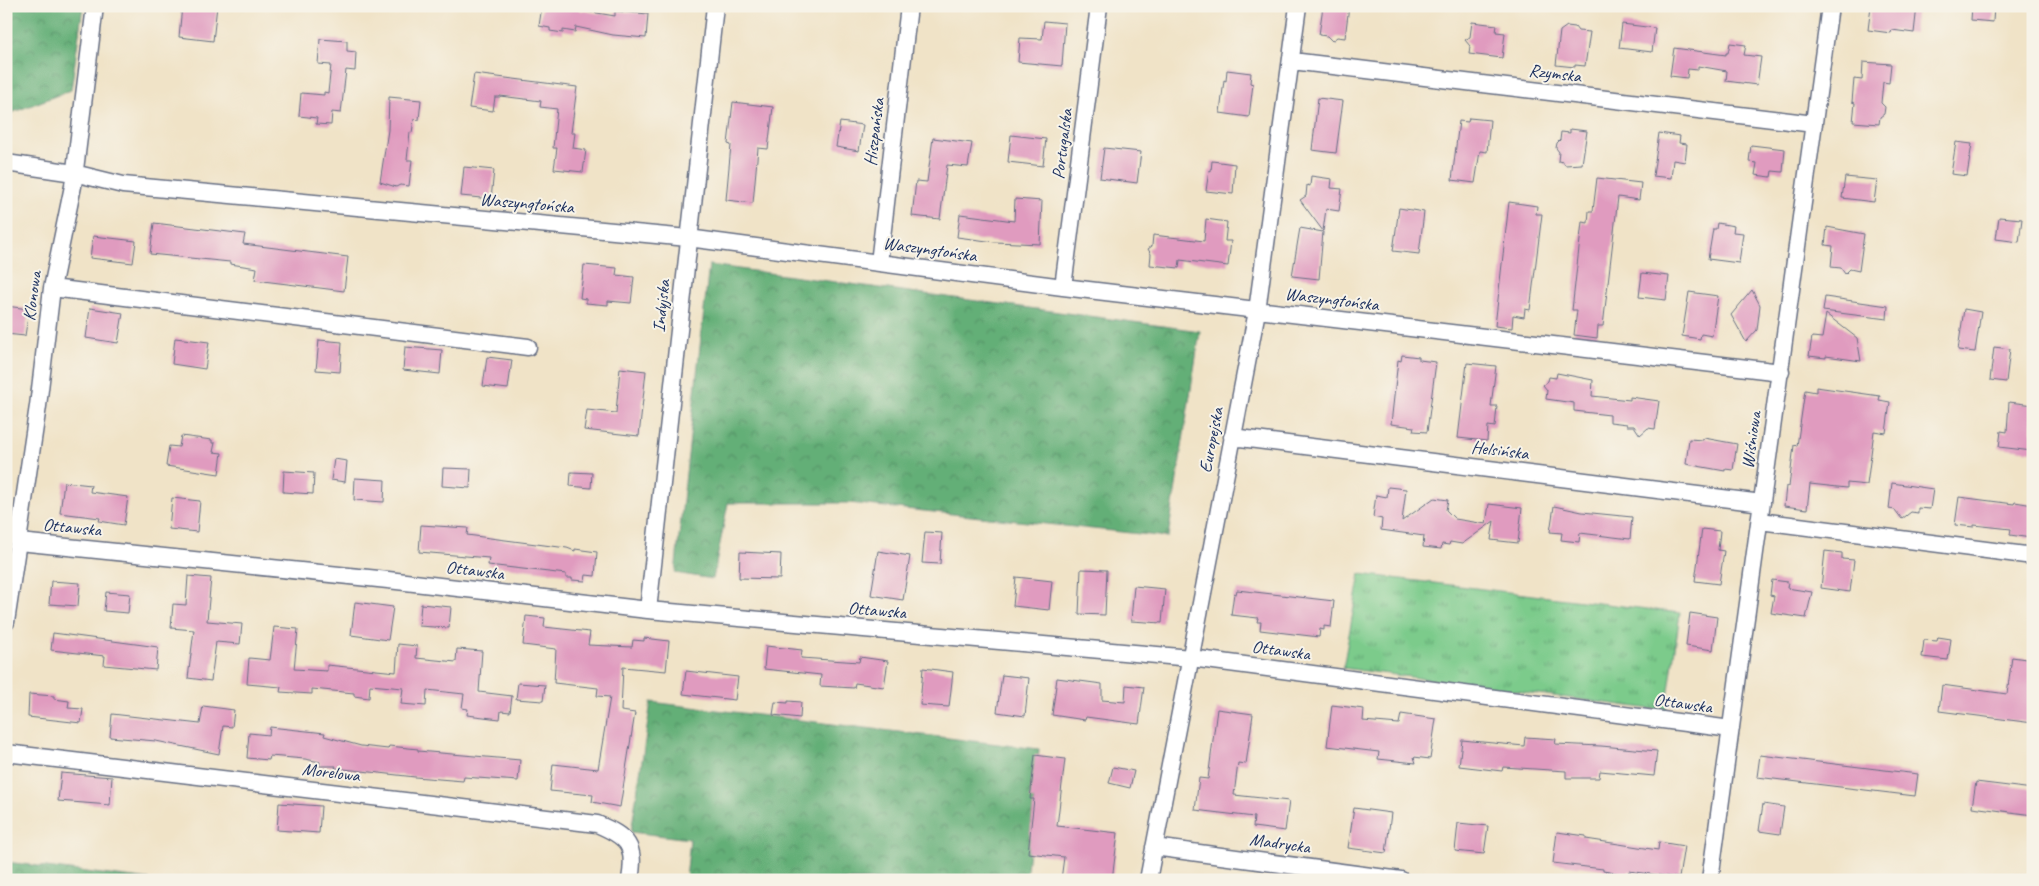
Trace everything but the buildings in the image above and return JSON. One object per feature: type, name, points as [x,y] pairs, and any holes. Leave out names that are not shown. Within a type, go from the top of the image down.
[{"type":"street","name":"Klonowa","points":[[6,622],[43,368],[52,288],[74,173],[96,6]]},
{"type":"street","name":"Indyjska","points":[[648,610],[715,6]]},
{"type":"street","name":"Hiszpańska","points":[[878,263],[908,6]]},
{"type":"street","name":"Portugalska","points":[[1063,287],[1100,6]]},
{"type":"street","name":"Europejska","points":[[1148,880],[1257,311],[1298,6]]},
{"type":"street","name":"Wiśniowa","points":[[1710,880],[1830,6]]},
{"type":"street","name":"Rzymska","points":[[1292,61],[1814,124]]},
{"type":"street","name":"Waszyngtońska","points":[[6,163],[74,173],[122,185],[688,238],[1257,311],[1781,372]]},
{"type":"street","points":[[52,288],[528,347]]},
{"type":"street","name":"Helsińska","points":[[1232,437],[1762,503]]},
{"type":"street","points":[[1760,521],[2033,556]]},
{"type":"street","name":"Ottawska","points":[[19,542],[388,580],[648,610],[1190,658],[1731,730]]},
{"type":"street","name":"Morelowa","points":[[6,753],[597,824],[612,830],[627,841],[633,860],[630,880]]},
{"type":"street","name":"Madrycka","points":[[1154,847],[1401,880]]},
{"type":"green space","points":[[6,6],[83,6],[71,90],[6,115]]},
{"type":"green space","points":[[709,265],[1200,331],[1168,537],[849,503],[728,503],[713,579],[675,573]]},
{"type":"green space","points":[[1360,574],[1680,613],[1666,711],[1343,668]]},
{"type":"green space","points":[[651,702],[1039,749],[1026,880],[686,880],[690,839],[631,832]]},
{"type":"green space","points":[[6,862],[150,880],[6,880]]}]
